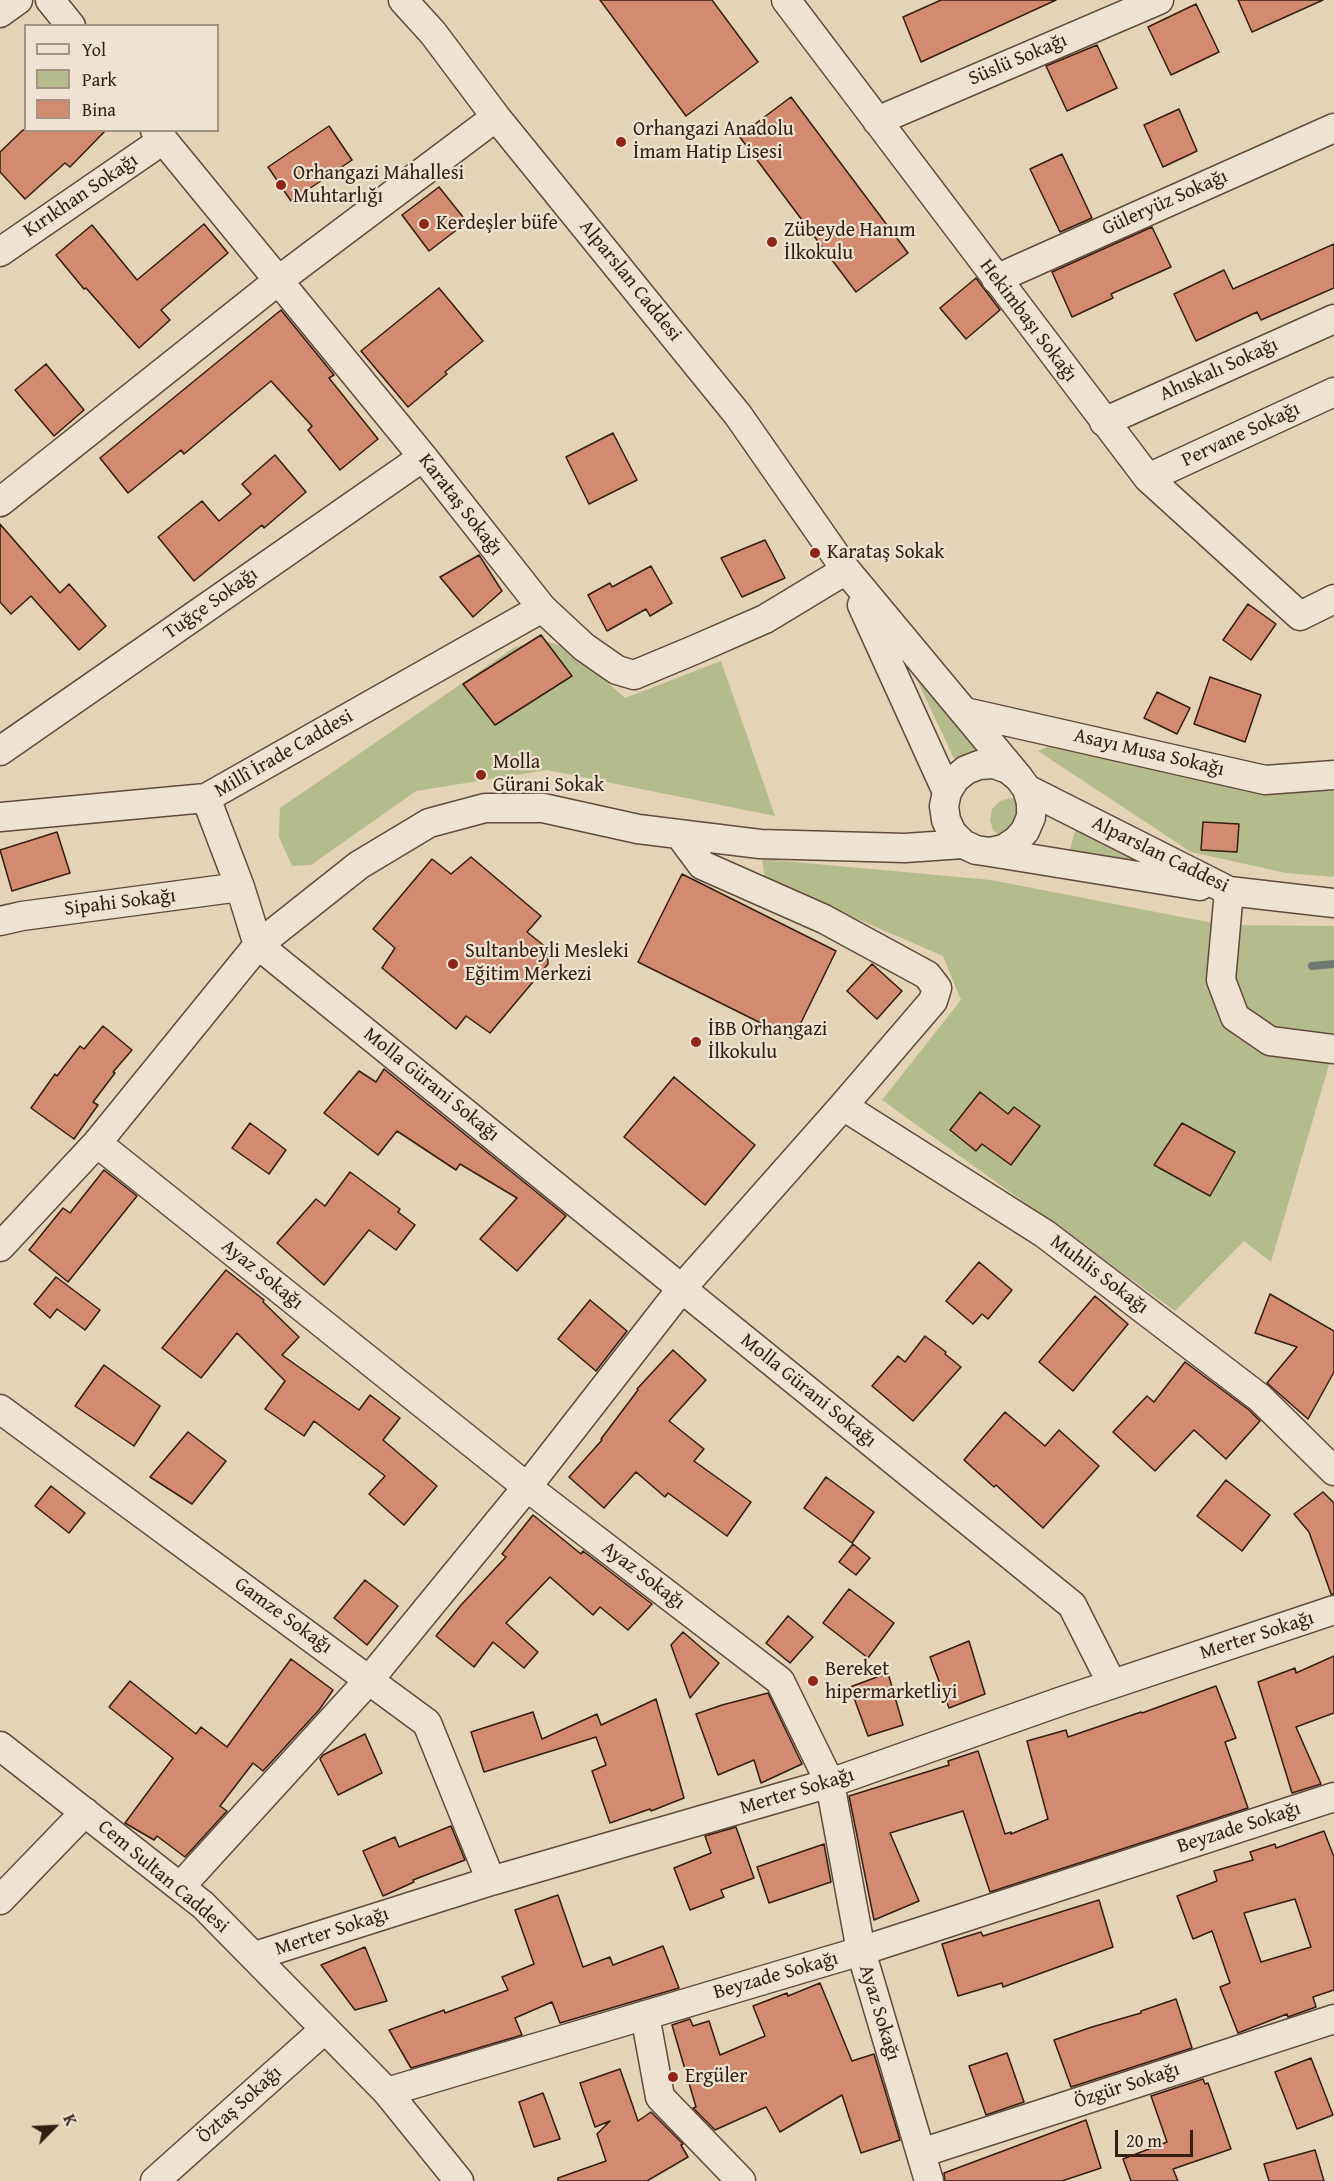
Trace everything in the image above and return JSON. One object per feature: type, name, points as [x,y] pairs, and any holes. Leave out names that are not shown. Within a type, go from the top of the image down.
[{"type":"street","points":[[0,13],[18,0]]},
{"type":"street","points":[[50,0],[69,24]]},
{"type":"street","name":"Alparslan Caddesi","points":[[403,0],[433,33],[496,117],[738,415],[846,570]]},
{"type":"street","name":"Hekimbaşı Sokağı","points":[[786,0],[1148,478],[1300,616],[1334,599]]},
{"type":"street","name":"Süslü Sokağı","points":[[877,121],[1159,0]]},
{"type":"street","points":[[0,502],[279,280],[496,117]]},
{"type":"street","name":"Güleryüz Sokağı","points":[[996,279],[1334,128]]},
{"type":"street","name":"Karataş Sokağı","points":[[159,135],[279,280],[542,608],[584,647],[617,670],[634,675],[765,619],[846,570]]},
{"type":"street","name":"Kırıkhan Sokağı","points":[[0,252],[159,135]]},
{"type":"street","name":"Ahıskalı Sokağı","points":[[1104,422],[1334,319]]},
{"type":"street","name":"Pervane Sokağı","points":[[1148,478],[1334,393]]},
{"type":"street","name":"Tuğçe Sokağı","points":[[0,751],[423,458]]},
{"type":"street","points":[[846,570],[1023,783],[1031,803],[1031,817],[1025,831],[1010,845],[990,852]]},
{"type":"street","points":[[846,570],[946,799],[946,820],[952,833],[963,844],[975,850],[1229,891],[1221,980],[1235,1017],[1270,1041],[1334,1049]]},
{"type":"street","name":"Millî İrade Caddesi","points":[[0,817],[206,798],[542,608]]},
{"type":"street","name":"Asayı Musa Sokağı","points":[[965,712],[1265,780],[1334,775]]},
{"type":"street","points":[[905,848],[946,799],[954,779],[966,770],[979,765],[994,764],[1008,769],[1023,783]]},
{"type":"street","name":"Alparslan Caddesi","points":[[1023,783],[1229,891],[1334,903]]},
{"type":"street","points":[[206,798],[240,887],[258,945]]},
{"type":"street","points":[[0,1247],[98,1143],[258,945],[359,865],[429,823],[485,808],[543,808],[638,829],[760,844],[905,848],[963,844]]},
{"type":"street","points":[[180,1887],[369,1680],[527,1487],[681,1288],[933,1001],[937,988],[927,975],[824,919],[702,865],[679,834]]},
{"type":"street","name":"Sipahi Sokağı","points":[[0,921],[22,916],[240,887]]},
{"type":"street","name":"Molla Gürani Sokağı","points":[[258,945],[1072,1605],[1112,1684]]},
{"type":"street","name":"Muhlis Sokağı","points":[[843,1106],[1045,1233],[1260,1398],[1334,1472]]},
{"type":"street","name":"Ayaz Sokağı","points":[[98,1143],[527,1487],[780,1681],[830,1783],[861,1952],[929,2181]]},
{"type":"street","name":"Gamze Sokağı","points":[[0,1409],[427,1723],[491,1881]]},
{"type":"street","name":"Merter Sokağı","points":[[255,1956],[491,1881],[830,1783],[1112,1684],[1334,1610]]},
{"type":"street","name":"Cem Sultan Caddesi","points":[[0,1746],[203,1905],[387,2092],[459,2181]]},
{"type":"street","name":"Beyzade Sokağı","points":[[387,2092],[861,1952],[1334,1797]]},
{"type":"street","points":[[0,1900],[85,1812]]},
{"type":"street","points":[[645,2015],[660,2097],[741,2181]]},
{"type":"street","name":"Özgür Sokağı","points":[[921,2153],[1334,2019]]},
{"type":"street","name":"Öztaş Sokağı","points":[[155,2181],[326,2029]]},
{"type":"green space","points":[[883,608],[997,748],[959,769]]},
{"type":"green space","points":[[546,641],[569,649],[625,698],[721,661],[775,816],[547,770],[416,791],[311,865],[292,866],[279,837],[280,808],[515,647]]},
{"type":"green space","points":[[1057,742],[1251,785],[1334,791],[1334,877],[1286,873],[1191,852],[1038,751]]},
{"type":"green space","points":[[1010,798],[1021,801],[1028,809],[1001,838],[993,830],[990,820],[992,809],[1000,801]]},
{"type":"green space","points":[[1078,820],[1194,884],[1066,864]]},
{"type":"green space","points":[[762,859],[991,880],[1223,925],[1334,926],[1334,1048],[1271,1262],[1244,1241],[1175,1311],[882,1100],[961,1000],[943,956],[765,879]]},
{"type":"building","points":[[600,0],[712,0],[758,62],[686,116]]},
{"type":"building","points":[[941,0],[1056,0],[921,62],[903,17]]},
{"type":"building","points":[[1238,0],[1323,0],[1252,32]]},
{"type":"building","points":[[1196,4],[1219,52],[1171,75],[1148,27]]},
{"type":"building","points":[[1097,45],[1117,88],[1067,111],[1046,66]]},
{"type":"building","points":[[791,97],[908,253],[856,292],[739,136]]},
{"type":"building","points":[[1179,109],[1197,151],[1163,167],[1144,125]]},
{"type":"building","points":[[329,126],[352,160],[291,201],[268,167]]},
{"type":"building","points":[[23,130],[24,132],[104,132],[70,167],[65,163],[25,199],[0,172],[0,152]]},
{"type":"building","points":[[1062,154],[1092,218],[1060,232],[1030,169]]},
{"type":"building","points":[[439,187],[467,222],[429,251],[402,215]]},
{"type":"building","points":[[204,224],[228,253],[161,310],[170,320],[139,348],[56,255],[92,225],[137,280]]},
{"type":"building","points":[[1152,227],[1171,267],[1111,294],[1113,298],[1072,317],[1052,272]]},
{"type":"building","points":[[1334,244],[1334,288],[1261,320],[1257,312],[1196,341],[1174,294],[1224,270],[1233,289]]},
{"type":"building","points":[[976,278],[1000,310],[966,339],[940,308]]},
{"type":"building","points":[[439,288],[483,341],[445,372],[447,374],[408,407],[361,351]]},
{"type":"building","points":[[281,310],[334,375],[329,378],[378,439],[340,470],[308,430],[312,426],[271,381],[184,454],[181,450],[128,493],[100,458]]},
{"type":"building","points":[[46,364],[84,410],[54,436],[15,390]]},
{"type":"building","points":[[613,433],[637,480],[589,504],[566,457]]},
{"type":"building","points":[[275,455],[306,492],[264,528],[262,525],[194,581],[158,537],[202,501],[219,521],[251,494],[242,484]]},
{"type":"building","points":[[0,524],[60,593],[69,584],[106,626],[79,650],[31,596],[11,614],[0,602]]},
{"type":"building","points":[[765,540],[785,578],[742,597],[721,558]]},
{"type":"building","points":[[479,555],[502,591],[473,617],[440,577]]},
{"type":"building","points":[[651,566],[672,603],[650,616],[646,609],[607,631],[588,595],[610,583],[612,587]]},
{"type":"building","points":[[1248,604],[1276,624],[1251,660],[1223,640]]},
{"type":"building","points":[[541,635],[572,676],[495,725],[463,684]]},
{"type":"building","points":[[1210,677],[1261,695],[1245,742],[1194,724]]},
{"type":"building","points":[[1157,692],[1190,708],[1177,734],[1144,718]]},
{"type":"building","points":[[1203,822],[1239,824],[1237,852],[1201,850]]},
{"type":"building","points":[[57,832],[70,873],[12,891],[0,850]]},
{"type":"building","points":[[471,857],[541,916],[527,932],[547,948],[548,964],[490,1033],[466,1016],[456,1029],[382,968],[395,948],[373,929],[432,859],[451,874]]},
{"type":"building","points":[[682,874],[836,951],[793,1039],[638,962]]},
{"type":"building","points":[[872,964],[902,991],[877,1019],[847,991]]},
{"type":"building","points":[[103,1026],[132,1050],[113,1072],[115,1073],[93,1102],[98,1105],[74,1139],[31,1108],[55,1074],[57,1076],[80,1046],[84,1049]]},
{"type":"building","points":[[384,1069],[566,1216],[517,1271],[480,1239],[517,1198],[460,1164],[456,1170],[397,1131],[378,1155],[324,1113],[359,1071],[376,1082]]},
{"type":"building","points":[[674,1077],[755,1145],[705,1205],[624,1137]]},
{"type":"building","points":[[980,1092],[1008,1114],[1014,1107],[1040,1126],[1011,1165],[982,1144],[976,1151],[950,1130]]},
{"type":"building","points":[[250,1123],[286,1150],[269,1174],[232,1148]]},
{"type":"building","points":[[1182,1123],[1235,1152],[1210,1196],[1154,1165]]},
{"type":"building","points":[[104,1170],[137,1196],[68,1282],[29,1250],[63,1208],[70,1213]]},
{"type":"building","points":[[350,1172],[400,1209],[398,1212],[415,1225],[396,1250],[369,1230],[324,1285],[277,1243],[316,1199],[325,1206]]},
{"type":"building","points":[[979,1262],[1012,1290],[988,1319],[982,1314],[973,1324],[946,1301]]},
{"type":"building","points":[[226,1270],[264,1300],[263,1302],[299,1337],[282,1355],[359,1410],[370,1395],[400,1418],[383,1440],[437,1486],[404,1525],[369,1494],[385,1476],[314,1421],[304,1436],[265,1409],[285,1381],[237,1333],[201,1378],[162,1348]]},
{"type":"building","points":[[56,1277],[100,1310],[85,1330],[57,1309],[50,1318],[34,1304]]},
{"type":"building","points":[[1270,1294],[1334,1331],[1334,1372],[1308,1419],[1267,1383],[1297,1347],[1255,1333]]},
{"type":"building","points":[[1095,1296],[1128,1324],[1073,1391],[1039,1362]]},
{"type":"building","points":[[590,1300],[627,1331],[596,1371],[558,1339]]},
{"type":"building","points":[[925,1336],[961,1367],[913,1421],[872,1386],[898,1356],[905,1362]]},
{"type":"building","points":[[673,1350],[706,1380],[669,1421],[704,1449],[694,1461],[751,1502],[727,1536],[668,1493],[665,1497],[636,1472],[604,1508],[569,1477],[602,1440],[637,1389]]},
{"type":"building","points":[[1185,1362],[1249,1410],[1260,1421],[1226,1459],[1194,1430],[1155,1471],[1113,1432],[1147,1396],[1154,1402]]},
{"type":"building","points":[[104,1365],[160,1406],[134,1446],[75,1406]]},
{"type":"building","points":[[1005,1412],[1045,1446],[1059,1430],[1099,1466],[1043,1528],[996,1485],[994,1487],[964,1460]]},
{"type":"building","points":[[188,1432],[226,1461],[192,1504],[150,1477]]},
{"type":"building","points":[[826,1477],[874,1512],[852,1543],[804,1508]]},
{"type":"building","points":[[1226,1480],[1270,1515],[1242,1551],[1197,1516]]},
{"type":"building","points":[[51,1486],[85,1513],[69,1533],[35,1506]]},
{"type":"building","points":[[1323,1492],[1334,1503],[1334,1594],[1331,1594],[1309,1532],[1294,1514]]},
{"type":"building","points":[[533,1515],[581,1554],[583,1551],[652,1604],[628,1630],[600,1607],[593,1615],[550,1577],[506,1623],[538,1652],[524,1668],[493,1642],[474,1667],[436,1636],[461,1605],[506,1557],[502,1554]]},
{"type":"building","points":[[853,1544],[870,1558],[856,1575],[839,1562]]},
{"type":"building","points":[[365,1580],[398,1606],[367,1645],[334,1618]]},
{"type":"building","points":[[849,1589],[894,1623],[868,1658],[823,1623]]},
{"type":"building","points":[[788,1616],[813,1637],[790,1663],[766,1643]]},
{"type":"building","points":[[683,1632],[719,1663],[690,1698],[671,1645]]},
{"type":"building","points":[[969,1641],[985,1694],[949,1708],[930,1657]]},
{"type":"building","points":[[1334,1656],[1334,1713],[1296,1727],[1321,1784],[1292,1793],[1258,1682],[1295,1668],[1296,1673]]},
{"type":"building","points":[[291,1659],[333,1690],[319,1710],[263,1771],[253,1763],[220,1806],[227,1811],[185,1857],[157,1836],[154,1840],[125,1823],[173,1758],[109,1707],[130,1681],[196,1734],[201,1727],[227,1747]]},
{"type":"building","points":[[888,1673],[903,1725],[868,1736],[850,1687]]},
{"type":"building","points":[[1216,1686],[1236,1738],[1225,1742],[1248,1808],[990,1892],[963,1811],[890,1833],[919,1901],[874,1920],[849,1796],[949,1765],[948,1761],[978,1751],[1005,1834],[1011,1832],[1011,1834],[1048,1819],[1027,1741],[1066,1730],[1068,1737]]},
{"type":"building","points":[[768,1693],[802,1764],[761,1783],[754,1760],[718,1775],[696,1714]]},
{"type":"building","points":[[656,1699],[684,1798],[610,1823],[592,1771],[606,1765],[596,1737],[484,1772],[471,1732],[533,1712],[542,1739],[597,1714],[601,1725]]},
{"type":"building","points":[[365,1734],[382,1773],[338,1795],[320,1759],[323,1755]]},
{"type":"building","points":[[451,1826],[465,1860],[413,1880],[414,1882],[383,1896],[363,1851],[395,1837],[399,1847]]},
{"type":"building","points":[[736,1827],[754,1878],[721,1890],[724,1897],[690,1910],[674,1868],[711,1853],[705,1836]]},
{"type":"building","points":[[1324,1831],[1334,1857],[1334,1990],[1313,1997],[1316,2007],[1288,2017],[1287,2014],[1238,2033],[1220,1987],[1230,1983],[1212,1931],[1193,1939],[1177,1896],[1217,1881],[1214,1871],[1253,1860],[1250,1852],[1275,1844],[1276,1848]],"holes":[[[1295,1899],[1311,1947],[1261,1962],[1244,1913]]]},
{"type":"building","points":[[824,1844],[831,1882],[769,1903],[757,1867]]},
{"type":"building","points":[[558,1895],[583,1967],[610,1957],[613,1965],[663,1946],[679,1988],[560,2023],[552,2002],[515,2018],[522,2035],[411,2068],[389,2030],[508,1990],[502,1977],[534,1964],[515,1910]]},
{"type":"building","points":[[1099,1900],[1113,1947],[1003,1987],[1002,1983],[958,1996],[942,1944],[981,1932],[983,1936]]},
{"type":"building","points":[[365,1947],[387,2001],[355,2010],[321,1965]]},
{"type":"building","points":[[820,1983],[852,2061],[874,2054],[900,2140],[861,2153],[842,2095],[780,2132],[766,2107],[715,2130],[693,2108],[696,2107],[672,2025],[690,2019],[693,2026],[709,2021],[720,2055],[765,2036],[753,2006],[787,1993],[788,1996]]},
{"type":"building","points":[[1176,1999],[1192,2048],[1071,2087],[1054,2040],[1141,2013],[1141,2011]]},
{"type":"building","points":[[1007,2053],[1024,2102],[986,2115],[969,2066]]},
{"type":"building","points":[[1311,2058],[1333,2115],[1297,2129],[1275,2072]]},
{"type":"building","points":[[620,2069],[638,2121],[651,2112],[683,2144],[681,2145],[688,2157],[647,2181],[558,2181],[558,2178],[606,2161],[597,2134],[610,2121],[595,2127],[580,2083]]},
{"type":"building","points":[[1203,2079],[1205,2084],[1208,2083],[1231,2149],[1173,2169],[1178,2181],[1131,2181],[1123,2159],[1167,2142],[1151,2096]]},
{"type":"building","points":[[543,2093],[560,2139],[534,2147],[519,2102]]},
{"type":"building","points":[[1086,2120],[1101,2168],[1062,2181],[945,2181],[944,2173]]},
{"type":"building","points":[[1315,2150],[1324,2181],[1269,2181],[1264,2164]]},
{"type":"waterway","points":[[1312,966],[1334,964]]},
{"type":"place","name":"Orhangazi Anadolu İmam Hatip Lisesi","points":[[621,142]]},
{"type":"place","name":"Orhangazi Mahallesi Muhtarlığı","points":[[281,185]]},
{"type":"place","name":"Kerdeşler büfe","points":[[424,224]]},
{"type":"place","name":"Zübeyde Hanım İlkokulu","points":[[772,242]]},
{"type":"place","name":"Karataş Sokak","points":[[815,553]]},
{"type":"place","name":"Molla Gürani Sokak","points":[[481,775]]},
{"type":"place","name":"Sultanbeyli Mesleki Eğitim Merkezi","points":[[453,964]]},
{"type":"place","name":"İBB Orhangazi İlkokulu","points":[[696,1042]]},
{"type":"place","name":"Bereket hipermarketliyi","points":[[813,1681]]},
{"type":"place","name":"Ergüler","points":[[673,2077]]}]
